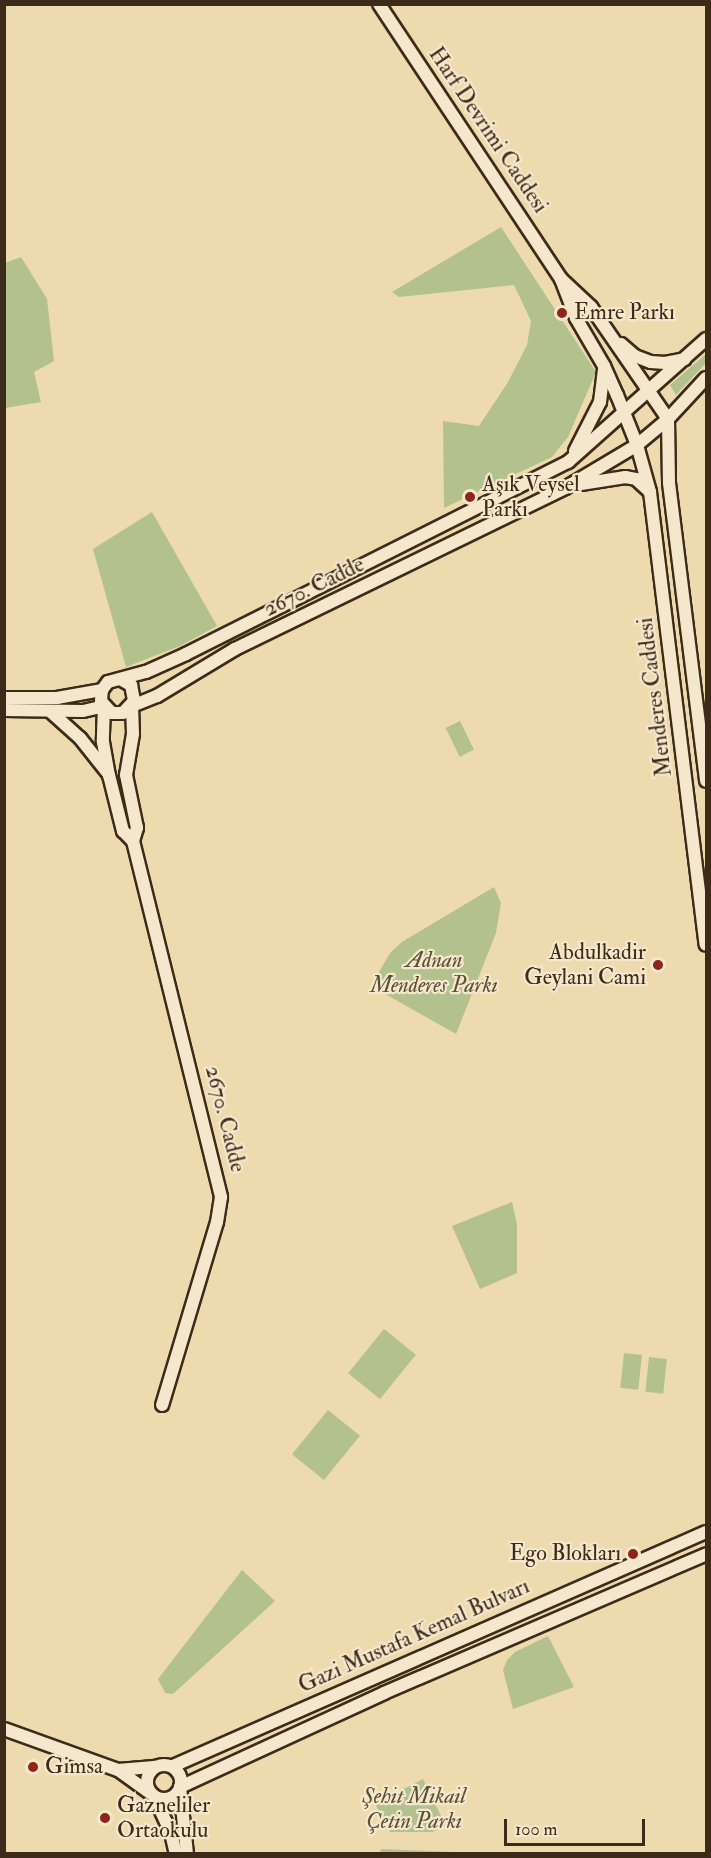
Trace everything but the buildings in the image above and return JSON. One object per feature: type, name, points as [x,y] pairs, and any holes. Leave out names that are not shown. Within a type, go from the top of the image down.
[{"type":"main road","name":"Harf Devrimi Caddesi","points":[[379,4],[561,279],[576,318],[604,366],[637,445]]},
{"type":"main road","name":"Harf Devrimi Caddesi","points":[[561,279],[591,307],[668,419]]},
{"type":"main road","points":[[611,336],[635,356],[651,362],[665,363],[686,359]]},
{"type":"main road","name":"2670. Cadde","points":[[120,679],[146,672],[186,654],[568,462],[706,339]]},
{"type":"main road","points":[[568,462],[584,438],[597,409],[603,387],[604,366]]},
{"type":"main road","name":"2670. Cadde","points":[[162,1405],[218,1222],[221,1197],[133,841],[137,828],[126,775],[133,734],[132,706],[157,696],[235,649],[565,488],[637,445],[668,419],[706,378]]},
{"type":"main road","name":"Menderes Caddesi","points":[[668,419],[669,483],[706,782]]},
{"type":"main road","name":"Menderes Caddesi","points":[[637,445],[650,492],[703,885],[706,945]]},
{"type":"main road","points":[[565,488],[598,479],[625,477],[636,479],[650,492]]},
{"type":"main road","points":[[4,698],[57,698],[102,690],[108,682],[120,679],[127,682],[134,690],[132,706],[118,714],[104,706],[83,711],[4,710]]},
{"type":"main road","points":[[102,690],[104,706]]},
{"type":"main road","name":"2670. Cadde","points":[[104,706],[103,742],[109,775],[123,831],[133,841]]},
{"type":"main road","points":[[51,712],[80,738],[109,775]]},
{"type":"main road","name":"Gazi Mustafa Kemal Bulvarı","points":[[173,1766],[706,1533]]},
{"type":"main road","name":"Gazi Mustafa Kemal Bulvarı","points":[[180,1787],[384,1693],[706,1554]]},
{"type":"main road","points":[[4,1729],[118,1770],[154,1796],[169,1798],[180,1787]]},
{"type":"main road","points":[[118,1770],[164,1764],[173,1766],[180,1776],[187,1854]]},
{"type":"main road","points":[[154,1767],[146,1781],[171,1833],[176,1854]]},
{"type":"green space","points":[[501,227],[596,372],[568,437],[552,457],[444,508],[443,421],[479,426],[508,382],[527,345],[531,321],[514,285],[399,297],[392,292]]},
{"type":"green space","points":[[21,257],[47,299],[54,361],[34,372],[41,402],[5,408],[5,263]]},
{"type":"green space","points":[[706,354],[706,363],[676,395],[670,385]]},
{"type":"green space","points":[[152,512],[217,626],[180,646],[126,667],[93,549]]},
{"type":"green space","points":[[460,721],[474,750],[460,757],[446,728]]},
{"type":"green space","name":"Adnan Menderes Parkı","points":[[494,887],[501,903],[496,933],[456,1034],[371,986],[390,953],[402,942]]},
{"type":"green space","points":[[512,1202],[517,1224],[517,1273],[480,1289],[452,1226]]},
{"type":"green space","points":[[384,1329],[416,1355],[380,1399],[348,1373]]},
{"type":"green space","points":[[624,1353],[642,1355],[638,1390],[620,1388]]},
{"type":"green space","points":[[649,1357],[667,1359],[663,1394],[645,1392]]},
{"type":"green space","points":[[328,1410],[360,1436],[324,1480],[292,1454]]},
{"type":"green space","points":[[242,1570],[275,1601],[173,1694],[165,1693],[158,1679]]},
{"type":"green space","points":[[548,1636],[574,1687],[513,1709],[503,1670],[507,1660],[515,1652]]},
{"type":"green space","name":"Şehit Mikail Çetin Parkı","points":[[423,1779],[446,1826],[432,1832],[390,1832],[375,1804]]},
{"type":"green space","points":[[381,1849],[454,1852],[455,1853],[380,1853]]},
{"type":"place","name":"Emre Parkı","points":[[562,313]]},
{"type":"place","name":"Aşık Veysel Parkı","points":[[470,497]]},
{"type":"place","name":"Abdulkadir Geylani Cami","points":[[658,965]]},
{"type":"place","name":"Ego Blokları","points":[[633,1554]]},
{"type":"place","name":"Gimsa","points":[[33,1767]]},
{"type":"place","name":"Gazneliler Ortaokulu","points":[[105,1818]]}]
